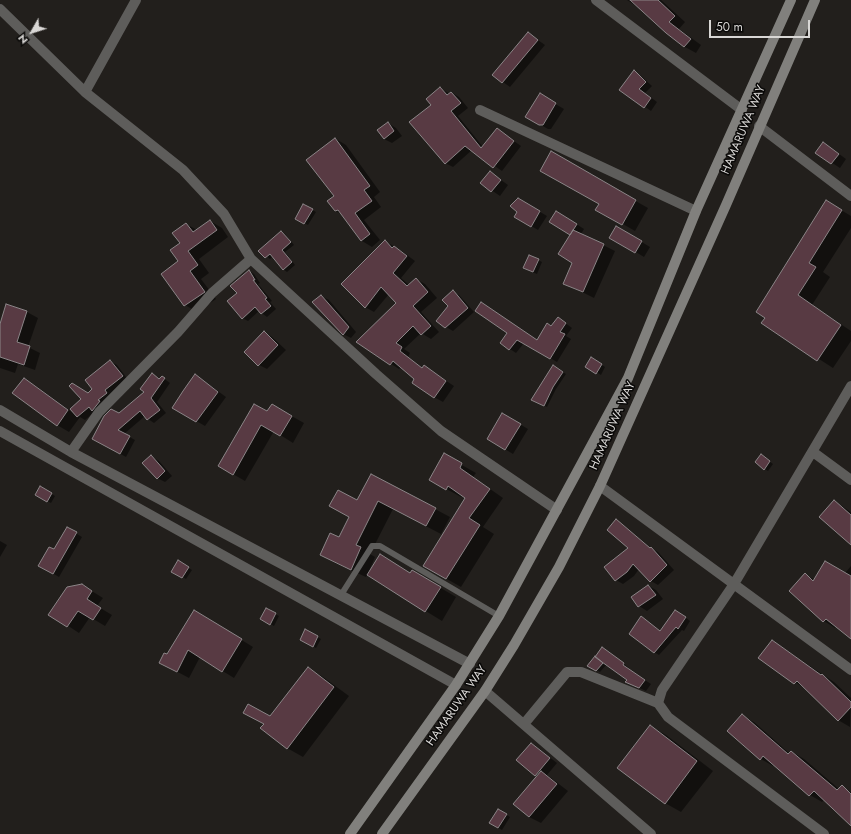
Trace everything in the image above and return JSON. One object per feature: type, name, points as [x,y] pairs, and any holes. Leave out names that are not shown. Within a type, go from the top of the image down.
[{"type":"main road","points":[[350,834],[456,686],[470,664],[499,616],[628,378],[696,211],[791,0]]},
{"type":"main road","name":"HAMARUWA WAY","points":[[382,834],[485,691],[559,566],[600,486],[726,205],[815,0]]},
{"type":"street","points":[[85,92],[136,0]]},
{"type":"street","points":[[596,0],[742,110]]},
{"type":"street","points":[[0,9],[85,92],[183,170],[224,214],[251,260],[376,374],[441,430],[557,510]]},
{"type":"street","points":[[480,110],[696,211]]},
{"type":"street","points":[[759,126],[851,196]]},
{"type":"street","points":[[72,452],[99,412],[178,332],[212,293],[251,260]]},
{"type":"street","points":[[658,703],[662,690],[734,584],[851,386]]},
{"type":"street","points":[[0,410],[72,452],[470,664]]},
{"type":"street","points":[[0,431],[456,686]]},
{"type":"street","points":[[813,452],[851,480]]},
{"type":"street","points":[[600,486],[851,670]]},
{"type":"street","points":[[524,724],[567,672],[581,672],[658,703],[668,717],[824,834]]},
{"type":"street","points":[[485,691],[651,834]]},
{"type":"lane","points":[[341,595],[372,546],[380,546],[499,616]]},
{"type":"building","points":[[630,0],[658,0],[675,16],[669,22],[691,39],[684,47],[666,33]]},
{"type":"building","points":[[528,32],[538,40],[502,83],[492,75]]},
{"type":"building","points":[[634,70],[646,82],[639,89],[651,98],[644,108],[619,90]]},
{"type":"building","points":[[440,87],[447,95],[451,92],[461,103],[451,111],[481,148],[497,128],[514,141],[493,168],[465,146],[445,164],[409,122],[431,105],[426,99]]},
{"type":"building","points":[[540,93],[556,103],[543,125],[539,125],[525,117]]},
{"type":"building","points":[[388,122],[394,131],[384,139],[377,130]]},
{"type":"building","points":[[335,138],[370,186],[364,190],[372,201],[355,213],[370,234],[361,241],[338,210],[335,211],[327,201],[334,196],[306,160]]},
{"type":"building","points":[[823,142],[839,154],[831,164],[815,153]]},
{"type":"building","points":[[551,151],[636,200],[622,225],[595,210],[599,204],[540,171]]},
{"type":"building","points":[[490,171],[501,180],[491,192],[480,183]]},
{"type":"building","points":[[518,198],[540,211],[531,227],[514,217],[517,212],[510,206]]},
{"type":"building","points":[[826,200],[842,210],[809,263],[816,267],[798,295],[841,325],[817,361],[761,323],[765,318],[756,312]]},
{"type":"building","points":[[303,204],[313,209],[304,224],[295,219]]},
{"type":"building","points":[[556,211],[577,224],[570,235],[549,222]]},
{"type":"building","points":[[210,220],[217,230],[188,251],[198,265],[190,271],[205,292],[184,306],[161,274],[178,261],[170,250],[180,243],[172,233],[186,223],[193,232]]},
{"type":"building","points":[[616,226],[642,241],[635,253],[609,238]]},
{"type":"building","points":[[573,230],[604,244],[583,292],[563,284],[572,263],[558,254]]},
{"type":"building","points":[[281,231],[291,242],[282,250],[292,262],[283,270],[270,254],[265,258],[258,251]]},
{"type":"building","points":[[385,240],[392,248],[394,246],[407,256],[393,273],[407,286],[416,278],[428,292],[413,306],[431,326],[421,335],[413,326],[396,343],[402,347],[400,351],[422,368],[424,365],[446,381],[434,398],[412,383],[414,379],[393,361],[390,365],[356,342],[396,303],[381,287],[365,308],[341,284]]},
{"type":"building","points":[[529,255],[539,259],[533,272],[523,268]]},
{"type":"building","points":[[249,270],[255,280],[253,280],[267,298],[265,299],[271,306],[261,314],[255,307],[242,319],[227,301],[237,293],[230,286]]},
{"type":"building","points":[[453,290],[468,308],[445,328],[436,321],[448,306],[442,300]]},
{"type":"building","points":[[321,295],[349,327],[343,335],[312,302]]},
{"type":"building","points":[[481,302],[537,340],[547,323],[551,326],[558,317],[566,323],[560,332],[565,334],[550,359],[517,340],[509,350],[500,343],[507,333],[475,311]]},
{"type":"building","points":[[6,304],[27,311],[17,342],[30,346],[24,365],[0,357],[0,324]]},
{"type":"building","points":[[264,331],[278,345],[258,366],[244,352]]},
{"type":"building","points":[[591,357],[602,364],[596,374],[585,367]]},
{"type":"building","points":[[110,360],[123,376],[105,390],[107,393],[98,400],[100,401],[92,411],[89,407],[77,417],[70,409],[81,399],[69,386],[72,383],[88,393],[92,389],[85,380]]},
{"type":"building","points":[[553,365],[563,372],[553,387],[544,406],[531,400]]},
{"type":"building","points":[[152,373],[159,379],[162,376],[165,378],[151,398],[160,410],[147,420],[140,411],[118,430],[130,436],[120,454],[92,439],[104,416],[111,409],[119,413],[144,392],[140,389]]},
{"type":"building","points":[[195,374],[218,392],[196,422],[172,408]]},
{"type":"building","points":[[24,378],[68,410],[57,426],[12,393]]},
{"type":"building","points":[[254,404],[267,411],[272,404],[292,416],[280,436],[261,425],[233,475],[218,466]]},
{"type":"building","points":[[502,413],[521,424],[505,450],[487,439]]},
{"type":"building","points":[[444,453],[462,463],[460,468],[490,489],[469,518],[480,525],[446,579],[423,566],[465,498],[448,486],[446,490],[429,480]]},
{"type":"building","points":[[761,454],[770,461],[764,470],[755,462]]},
{"type":"building","points":[[151,455],[165,471],[157,479],[142,463]]},
{"type":"building","points":[[371,474],[436,508],[426,526],[378,501],[356,545],[361,547],[351,570],[320,555],[330,533],[339,537],[349,517],[329,506],[338,490],[357,500]]},
{"type":"building","points":[[40,486],[52,493],[47,502],[35,495]]},
{"type":"building","points":[[834,500],[851,515],[851,545],[819,517]]},
{"type":"building","points":[[616,519],[650,548],[651,547],[667,565],[650,582],[633,564],[627,572],[615,581],[604,567],[628,548],[607,530]]},
{"type":"building","points":[[67,527],[77,532],[53,574],[38,566],[49,547],[54,549]]},
{"type":"building","points":[[380,554],[410,573],[412,570],[441,587],[425,612],[367,575]]},
{"type":"building","points":[[178,560],[189,567],[182,578],[171,572]]},
{"type":"building","points":[[825,561],[851,576],[851,639],[826,619],[823,622],[789,591],[805,573],[813,581]]},
{"type":"building","points":[[82,584],[92,591],[87,599],[101,608],[93,620],[78,611],[67,627],[48,615],[67,587]]},
{"type":"building","points":[[648,585],[656,595],[638,607],[631,597]]},
{"type":"building","points":[[266,608],[276,613],[270,625],[260,619]]},
{"type":"building","points":[[194,610],[242,639],[222,672],[188,650],[177,672],[159,663],[164,653],[167,654]]},
{"type":"building","points":[[675,610],[686,617],[678,629],[676,627],[654,653],[629,634],[641,616],[660,631]]},
{"type":"building","points":[[305,629],[318,636],[313,647],[300,640]]},
{"type":"building","points":[[772,640],[821,675],[822,674],[851,702],[851,707],[838,721],[797,681],[794,684],[758,658]]},
{"type":"building","points":[[602,647],[624,663],[623,665],[645,680],[639,688],[625,682],[627,680],[595,657]]},
{"type":"building","points":[[595,656],[603,663],[596,671],[587,666]]},
{"type":"building","points":[[308,667],[334,687],[287,749],[260,728],[264,724],[243,713],[248,704],[270,716]]},
{"type":"building","points":[[742,714],[788,754],[791,751],[837,790],[842,785],[851,794],[851,826],[814,791],[809,796],[763,756],[760,760],[727,731]]},
{"type":"building","points":[[650,725],[697,761],[665,804],[617,768]]},
{"type":"building","points":[[531,743],[550,758],[535,776],[516,760]]},
{"type":"building","points":[[541,771],[557,784],[529,817],[513,804]]},
{"type":"building","points":[[498,809],[507,814],[498,828],[489,823]]}]
